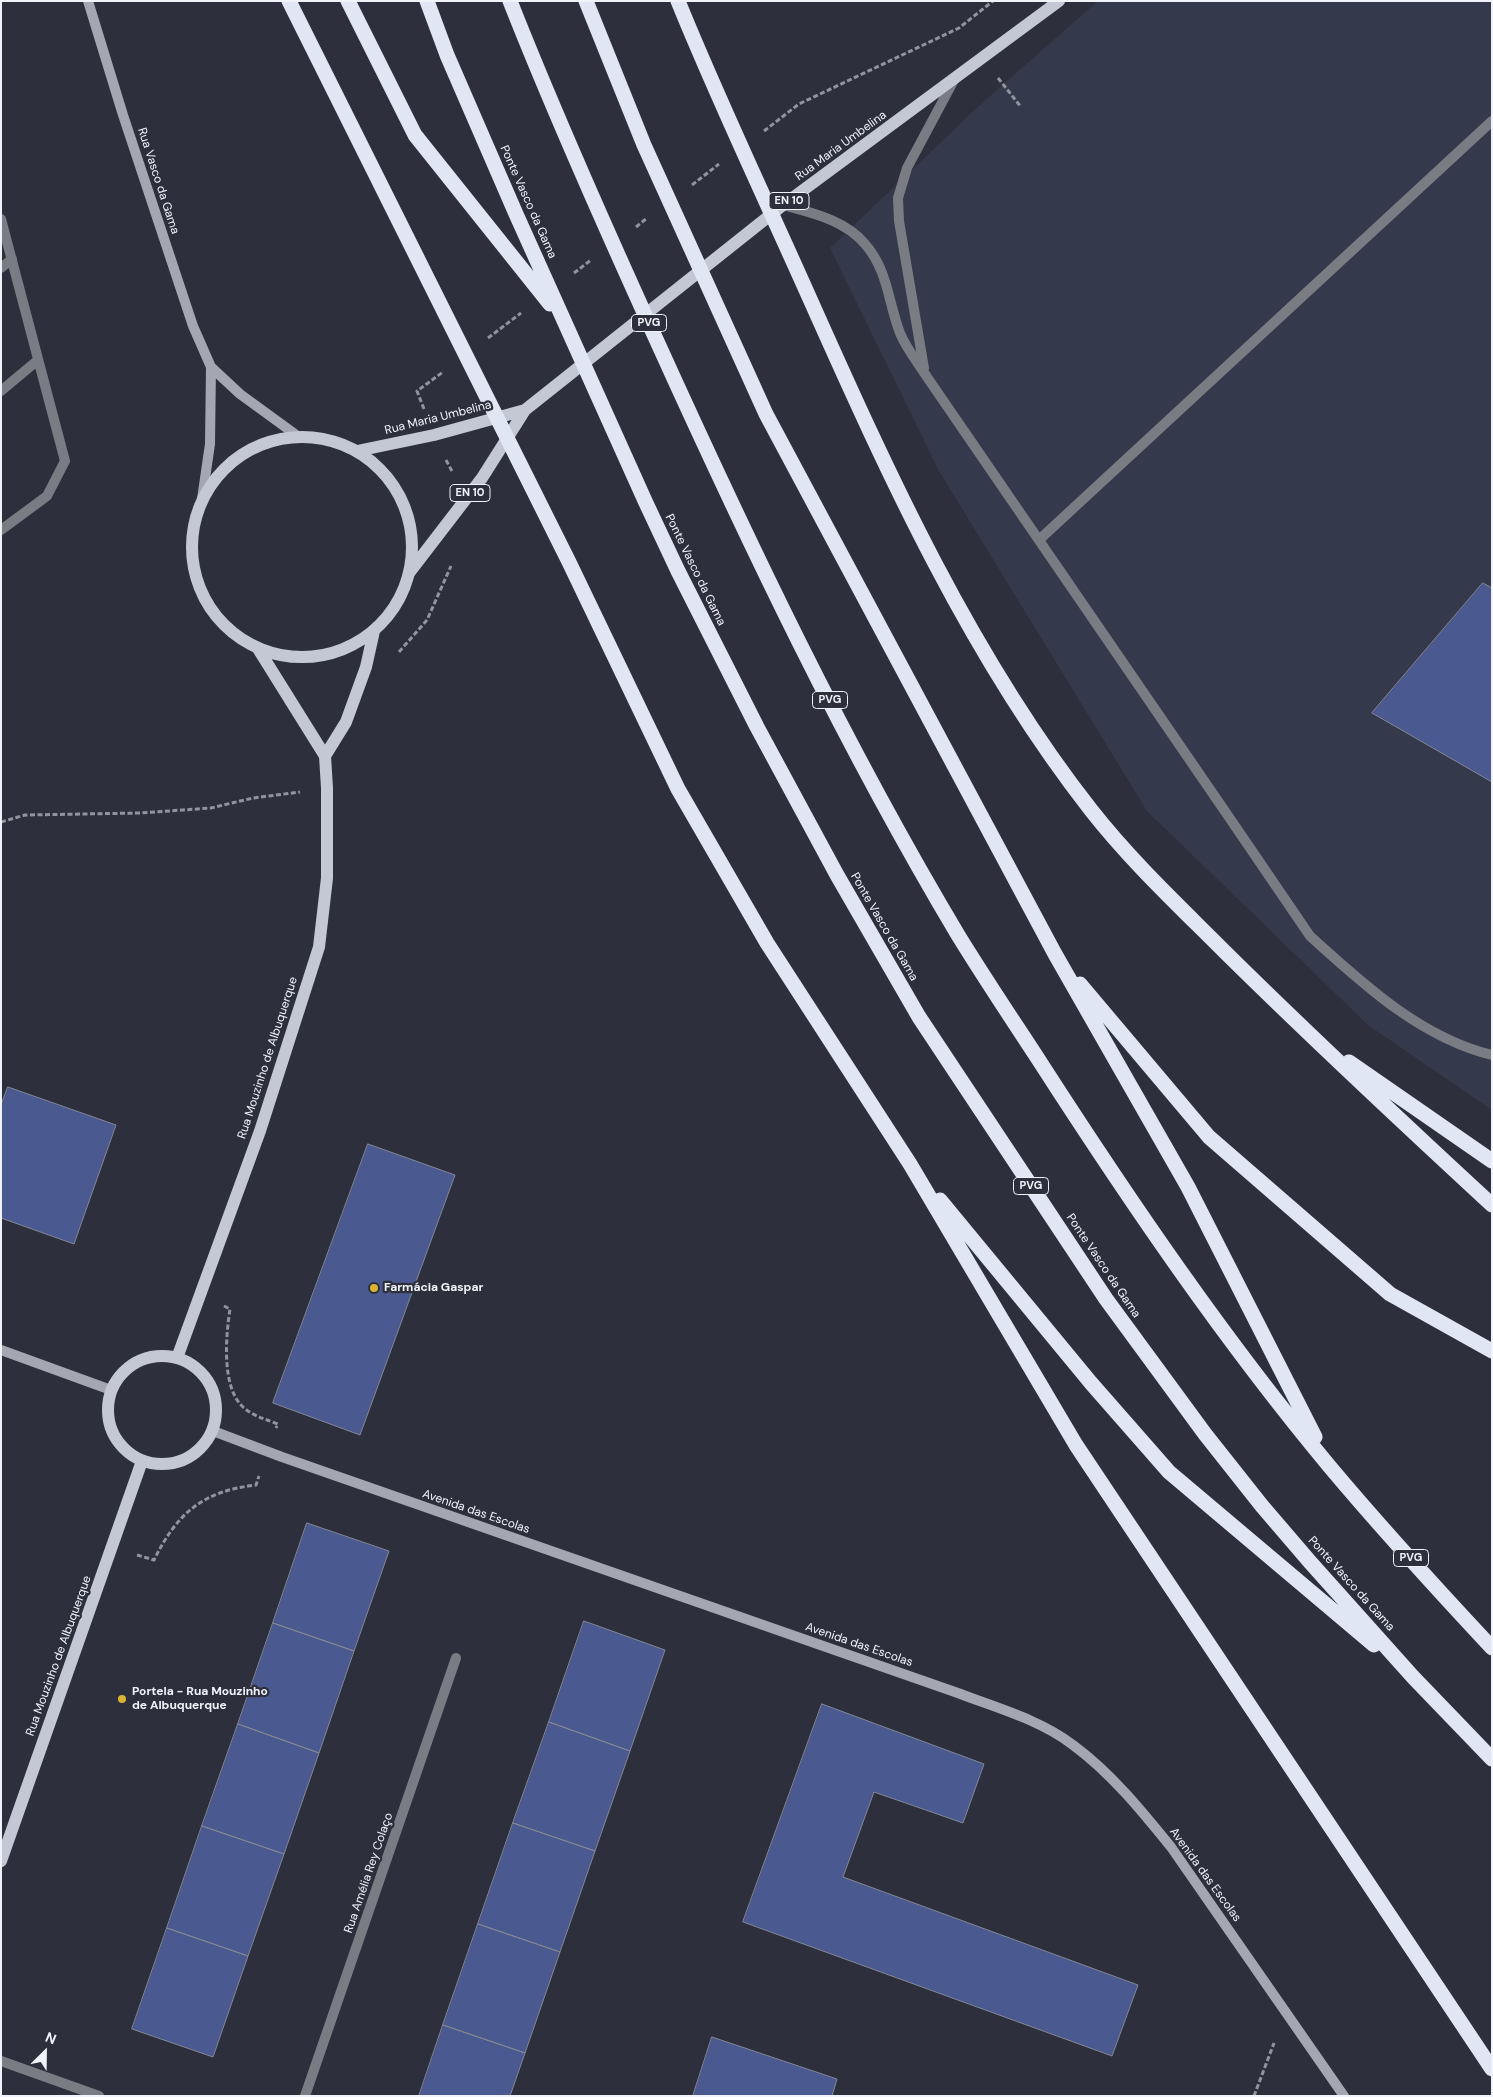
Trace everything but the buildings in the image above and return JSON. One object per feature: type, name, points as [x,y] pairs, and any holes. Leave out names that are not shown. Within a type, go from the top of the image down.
[{"type":"highway","points":[[290,1],[424,274],[569,562],[683,797],[766,942],[910,1164],[1076,1445],[1492,2069]]},
{"type":"highway","points":[[348,1],[415,135],[565,323]]},
{"type":"highway","name":"Ponte Vasco da Gama","points":[[427,1],[447,55],[516,214],[646,504],[757,728],[837,875],[920,1018],[1106,1299],[1205,1434],[1268,1512],[1412,1677],[1492,1759]]},
{"type":"highway","name":"PVG","points":[[510,1],[543,86],[587,187],[710,458],[775,592],[878,794],[960,937],[1073,1113],[1175,1262],[1264,1383],[1331,1468],[1492,1648]]},
{"type":"highway","points":[[586,1],[644,145],[766,414],[1055,954],[1188,1187],[1331,1468]]},
{"type":"highway","points":[[678,1],[839,364],[942,576],[990,661],[1054,761],[1091,811],[1130,857],[1305,1031],[1492,1205]]},
{"type":"highway","points":[[1055,954],[1209,1138],[1390,1294],[1492,1351]]},
{"type":"highway","points":[[1305,1031],[1492,1160]]},
{"type":"highway","points":[[910,1164],[1091,1383],[1169,1472],[1412,1677]]},
{"type":"main road","name":"Rua Maria Umbelina","points":[[410,573],[482,478],[526,410],[783,205],[1060,1]]},
{"type":"main road","name":"Rua Maria Umbelina","points":[[357,451],[434,435],[526,410]]},
{"type":"main road","name":"EN 10","points":[[299,437],[329,440],[357,451],[384,474],[403,503],[412,538],[410,573],[397,604],[374,631],[348,647],[318,656],[287,656],[257,648],[232,633],[212,611],[198,584],[192,556],[192,536],[202,499],[226,467],[260,445],[299,437]]},
{"type":"main road","points":[[325,756],[346,722],[366,667],[374,631]]},
{"type":"main road","name":"Rua Mouzinho de Albuquerque","points":[[177,1358],[260,1131],[319,947],[327,878],[328,788],[325,756],[257,648]]},
{"type":"main road","points":[[157,1356],[177,1358],[193,1366],[206,1379],[214,1395],[217,1412],[213,1431],[206,1443],[183,1461],[162,1465],[142,1461],[128,1453],[117,1442],[109,1425],[107,1407],[111,1390],[122,1373],[138,1361],[157,1356]]},
{"type":"main road","name":"Rua Mouzinho de Albuquerque","points":[[1,1861],[142,1461]]},
{"type":"street","name":"Rua Vasco da Gama","points":[[88,1],[123,115],[187,307],[210,368],[210,444],[202,499]]},
{"type":"street","points":[[924,374],[899,221],[898,198],[907,168],[954,80]]},
{"type":"street","points":[[1040,539],[1492,121]]},
{"type":"street","points":[[783,205],[815,213],[848,228],[864,242],[875,256],[884,273],[900,334],[924,374],[1040,539],[1310,936],[1358,980],[1412,1019],[1470,1050],[1492,1055]]},
{"type":"street","points":[[1,219],[65,461],[47,496],[1,530]]},
{"type":"street","points":[[1,268],[12,260]]},
{"type":"street","points":[[1,391],[38,360]]},
{"type":"street","name":"Rua Vasco da Gama","points":[[210,368],[240,394],[299,437]]},
{"type":"street","points":[[1,1350],[111,1390]]},
{"type":"street","name":"Avenida das Escolas","points":[[213,1431],[310,1467],[954,1692],[1043,1727],[1072,1744],[1111,1777],[1170,1846],[1344,2096]]},
{"type":"street","name":"Rua Amélia Rey Colaço","points":[[305,2096],[456,1658]]},
{"type":"street","points":[[1,2061],[99,2096]]},
{"type":"path","points":[[434,435],[454,476],[472,490]]},
{"type":"path","points":[[398,653],[427,620],[454,560]]},
{"type":"path","points":[[300,783],[304,796]]},
{"type":"path","points":[[1,822],[25,815],[140,813],[211,808],[253,798],[303,791]]},
{"type":"path","points":[[1254,2096],[1286,2011]]},
{"type":"shaded area","points":[[1098,1],[1492,1],[1492,1110],[1368,1025],[1147,811],[939,471],[830,248],[981,104]]},
{"type":"place","name":"Farmácia Gaspar","points":[[374,1288]]},
{"type":"place","name":"Portela - Rua Mouzinho de Albuquerque","points":[[122,1699]]}]
